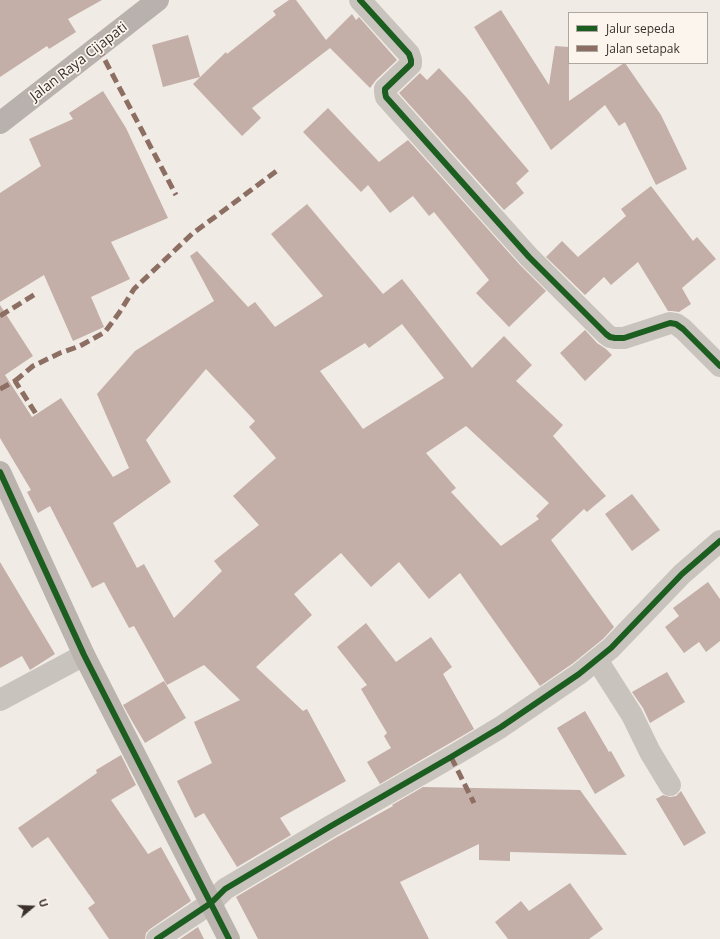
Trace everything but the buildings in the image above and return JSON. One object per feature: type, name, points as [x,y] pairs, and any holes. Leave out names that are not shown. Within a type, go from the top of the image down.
[{"type":"main road","name":"Jalan Raya Cijapati","points":[[0,123],[158,0]]},
{"type":"street","points":[[360,0],[409,54],[411,60],[411,64],[385,89],[386,97],[529,257],[610,337],[624,338],[670,323],[676,324],[683,329],[720,366]]},
{"type":"street","points":[[0,472],[84,655],[230,939]]},
{"type":"street","points":[[157,939],[211,903],[225,889],[452,757],[501,727],[579,674],[611,648],[682,574],[720,541]]},
{"type":"street","points":[[0,700],[84,655]]},
{"type":"street","points":[[597,660],[632,715],[650,752],[670,785]]},
{"type":"marked path","points":[[98,47],[176,195]]},
{"type":"marked path","points":[[15,381],[33,366],[60,353],[80,346],[105,332],[134,289],[192,234],[278,170]]},
{"type":"marked path","points":[[0,316],[37,293]]},
{"type":"marked path","points":[[0,389],[15,381],[38,417]]},
{"type":"marked path","points":[[451,757],[474,803]]},
{"type":"cycle path","points":[[360,0],[409,54],[411,60],[411,64],[385,89],[386,97],[529,257],[610,337],[624,338],[670,323],[676,324],[683,329],[720,366]]},
{"type":"cycle path","points":[[0,472],[84,655],[229,939]]},
{"type":"cycle path","points":[[157,939],[211,903],[225,889],[501,727],[579,674],[611,648],[682,574],[720,541]]}]
